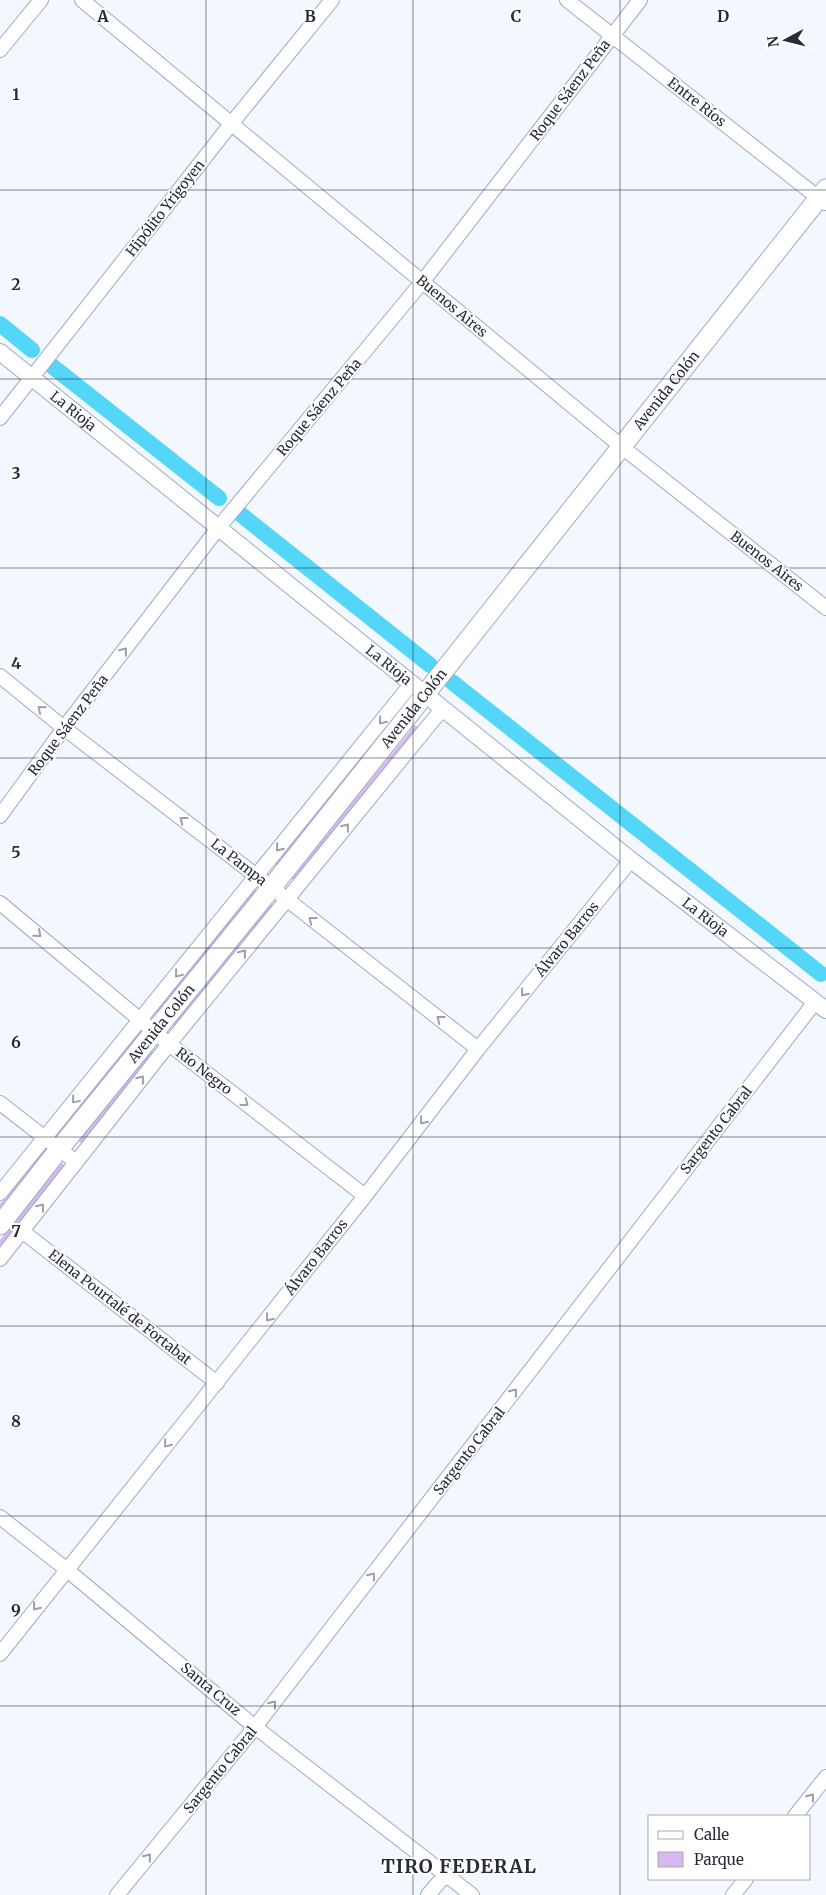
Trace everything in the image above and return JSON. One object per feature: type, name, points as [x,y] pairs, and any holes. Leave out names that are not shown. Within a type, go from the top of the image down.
[{"type":"main road","name":"Avenida Colón","points":[[0,1225],[60,1148],[148,1026],[272,887],[419,689],[622,448],[824,197]]},
{"type":"street","points":[[0,50],[42,0]]},
{"type":"street","name":"Buenos Aires","points":[[82,0],[622,448],[826,608]]},
{"type":"street","name":"Hipólito Yrigoyen","points":[[0,418],[231,124],[332,0]]},
{"type":"street","name":"Entre Ríos","points":[[567,0],[824,197]]},
{"type":"street","name":"Roque Sáenz Peña","points":[[0,816],[64,728],[219,527],[423,282],[640,0]]},
{"type":"street","name":"La Rioja","points":[[0,352],[631,860],[821,1006]]},
{"type":"street","name":"La Pampa","points":[[0,676],[64,728],[272,887],[286,900],[478,1049]]},
{"type":"street","name":"Avenida Colón","points":[[0,1193],[44,1136],[148,1026],[257,876],[419,689]]},
{"type":"street","name":"Avenida Colón","points":[[0,1259],[169,1044],[443,708]]},
{"type":"street","name":"Álvaro Barros","points":[[0,1654],[365,1196],[478,1049],[631,860]]},
{"type":"street","name":"Río Negro","points":[[0,903],[169,1044],[365,1196]]},
{"type":"street","name":"Sargento Cabral","points":[[117,1895],[255,1727],[821,1006]]},
{"type":"street","points":[[0,1103],[76,1162]]},
{"type":"street","name":"Elena Pourtalé de Fortabat","points":[[22,1231],[217,1383]]},
{"type":"street","name":"Santa Cruz","points":[[0,1517],[66,1569],[255,1727],[472,1895]]},
{"type":"street","points":[[796,1815],[826,1777]]},
{"type":"street","points":[[428,1895],[446,1874]]},
{"type":"street","points":[[733,1895],[745,1880]]},
{"type":"green space","points":[[398,710],[401,713],[278,866],[274,863]]},
{"type":"green space","points":[[415,725],[418,727],[295,881],[291,878]]},
{"type":"green space","points":[[253,888],[257,891],[159,1013],[155,1010]]},
{"type":"green space","points":[[270,903],[274,906],[176,1027],[172,1024]]},
{"type":"green space","points":[[134,1035],[138,1038],[64,1129],[61,1126]]},
{"type":"green space","points":[[151,1050],[155,1053],[81,1143],[78,1140]]},
{"type":"green space","points":[[45,1149],[49,1152],[0,1212],[0,1204]]},
{"type":"green space","points":[[62,1163],[65,1166],[0,1247],[0,1240]]},
{"type":"waterway","points":[[0,324],[32,350]]},
{"type":"waterway","points":[[52,366],[219,498]]},
{"type":"waterway","points":[[239,513],[430,665]]},
{"type":"waterway","points":[[452,682],[821,974]]},
{"type":"district","name":"TIRO FEDERAL","points":[[459,1866]]}]
